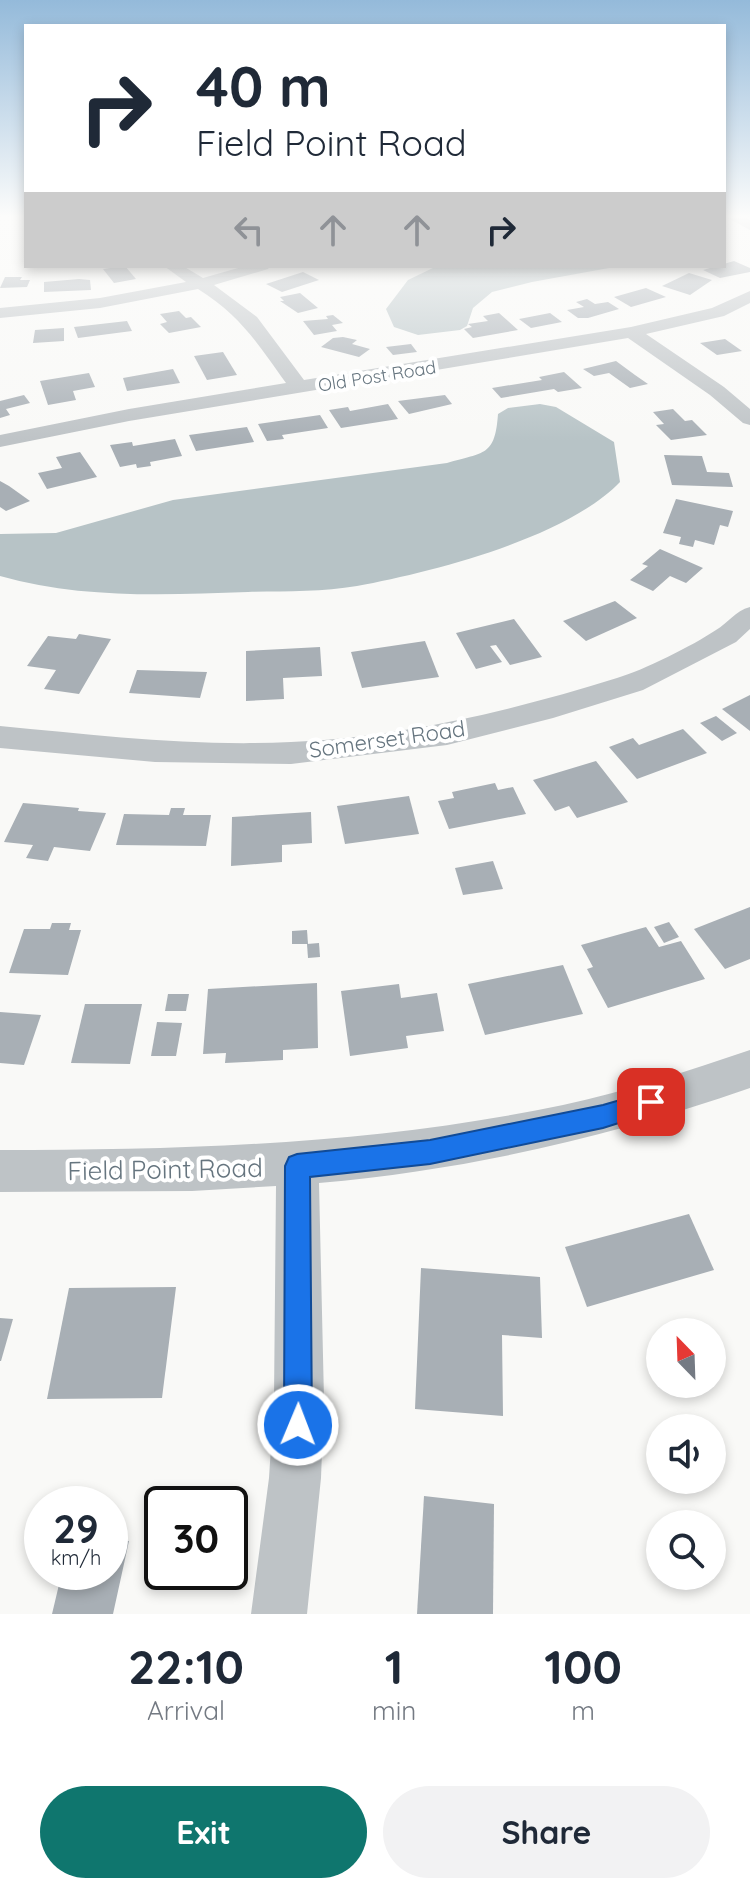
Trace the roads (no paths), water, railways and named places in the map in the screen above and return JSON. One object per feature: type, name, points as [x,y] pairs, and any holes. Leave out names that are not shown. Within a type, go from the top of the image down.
[{"type":"street","points":[[0,313],[121,302],[174,291]]},
{"type":"street","points":[[211,291],[227,300],[251,321],[300,389]]},
{"type":"street","name":"Old Post Road","points":[[0,441],[129,415],[631,332],[718,312],[750,296]]},
{"type":"street","points":[[631,332],[717,391],[750,419]]},
{"type":"street","name":"Somerset Road","points":[[0,737],[155,751],[291,753],[447,734],[553,708],[633,683],[726,636],[750,615]]},
{"type":"street","name":"Field Point Road","points":[[0,1171],[139,1173],[297,1166],[430,1152],[603,1116],[750,1069]]},
{"type":"street","points":[[279,1614],[299,1415],[297,1166]]}]
